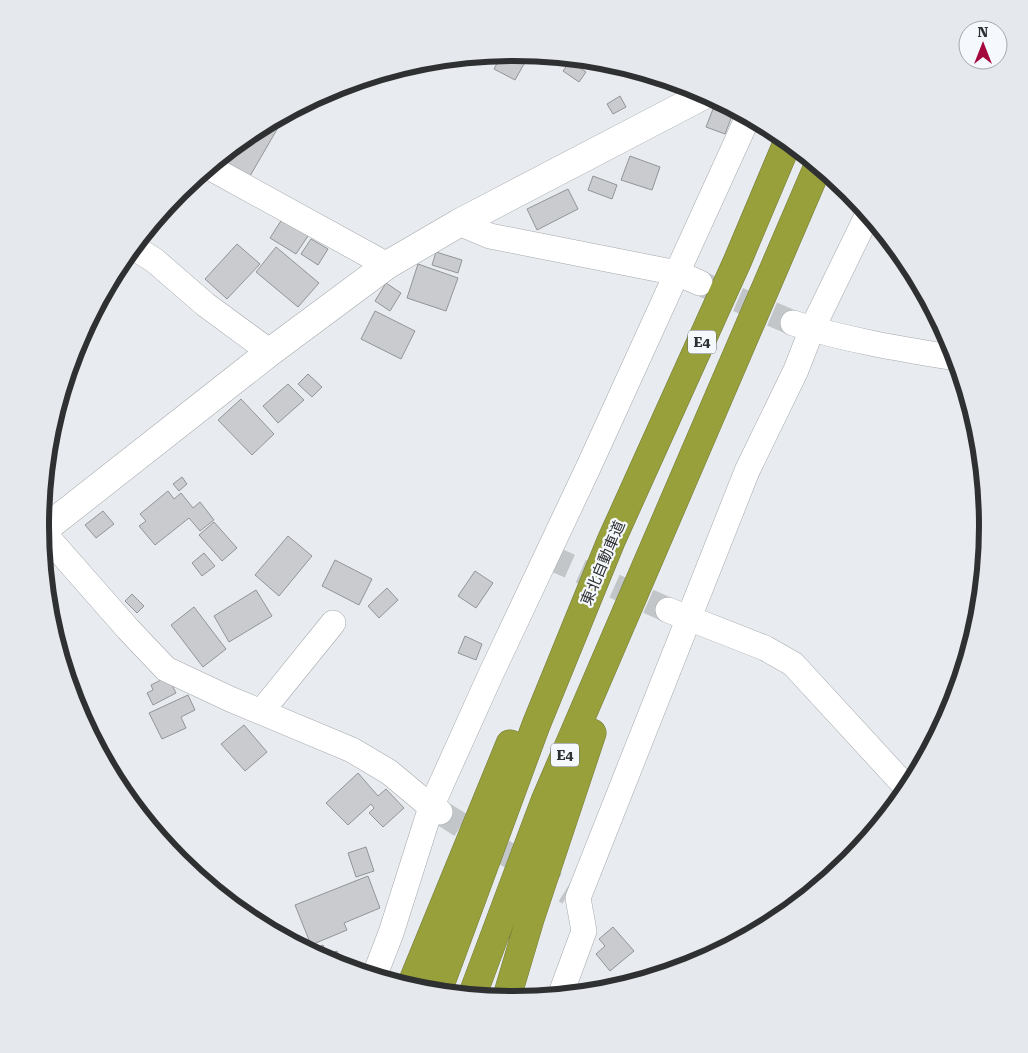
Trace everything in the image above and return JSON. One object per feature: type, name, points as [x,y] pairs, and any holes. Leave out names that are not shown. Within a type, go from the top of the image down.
[{"type":"highway","name":"東北自動車道","points":[[440,986],[536,725],[611,541],[737,262],[785,149]]},
{"type":"highway","name":"E4","points":[[474,990],[545,801],[815,172]]},
{"type":"highway","points":[[508,992],[568,804],[667,516]]},
{"type":"highway","points":[[413,981],[521,717],[611,541]]},
{"type":"street","points":[[49,526],[270,352],[386,265],[459,223],[697,99]]},
{"type":"street","points":[[376,971],[436,809],[745,123]]},
{"type":"street","points":[[215,170],[386,265]]},
{"type":"street","points":[[563,989],[584,931],[574,895],[678,614],[796,370],[802,326],[864,220]]},
{"type":"street","points":[[459,223],[490,236],[677,273],[700,283]]},
{"type":"street","points":[[139,251],[154,260],[206,305],[270,352]]},
{"type":"street","points":[[802,326],[904,350],[947,357]]},
{"type":"street","points":[[49,541],[166,669],[352,750],[389,772],[436,809]]},
{"type":"street","points":[[678,614],[765,648],[793,664],[902,783]]},
{"type":"street","points":[[261,712],[333,623]]},
{"type":"building","points":[[525,61],[515,80],[494,69],[498,62]]},
{"type":"building","points":[[568,64],[576,65],[586,72],[579,82],[563,71]]},
{"type":"building","points":[[620,96],[626,107],[613,114],[607,104]]},
{"type":"building","points":[[713,109],[732,116],[725,134],[706,127]]},
{"type":"building","points":[[280,125],[250,176],[225,162]]},
{"type":"building","points":[[630,156],[660,167],[652,190],[621,180]]},
{"type":"building","points":[[593,176],[617,185],[612,199],[588,190]]},
{"type":"building","points":[[568,189],[578,209],[537,230],[527,209]]},
{"type":"building","points":[[284,216],[310,233],[296,254],[270,238]]},
{"type":"building","points":[[311,239],[328,249],[318,265],[301,254]]},
{"type":"building","points":[[237,244],[260,264],[227,299],[205,279]]},
{"type":"building","points":[[276,247],[319,283],[298,307],[256,272]]},
{"type":"building","points":[[436,252],[462,260],[458,273],[432,265]]},
{"type":"building","points":[[418,264],[458,278],[446,311],[407,298]]},
{"type":"building","points":[[386,283],[401,293],[390,311],[375,301]]},
{"type":"building","points":[[375,311],[415,331],[401,359],[361,339]]},
{"type":"building","points":[[308,374],[322,387],[312,397],[298,384]]},
{"type":"building","points":[[288,384],[304,400],[278,423],[263,406]]},
{"type":"building","points":[[241,399],[274,434],[252,455],[218,420]]},
{"type":"building","points":[[182,477],[187,484],[179,491],[173,484]]},
{"type":"building","points":[[168,491],[174,499],[181,493],[193,508],[200,502],[214,520],[200,531],[189,518],[155,545],[139,526],[146,521],[140,514]]},
{"type":"building","points":[[103,511],[114,524],[96,538],[85,525]]},
{"type":"building","points":[[214,522],[237,548],[222,561],[199,535]]},
{"type":"building","points":[[288,536],[312,556],[279,596],[255,575]]},
{"type":"building","points":[[204,553],[215,566],[202,576],[192,563]]},
{"type":"building","points":[[335,560],[372,579],[359,605],[322,586]]},
{"type":"building","points":[[475,571],[493,583],[476,608],[458,596]]},
{"type":"building","points":[[387,588],[398,600],[379,618],[368,606]]},
{"type":"building","points":[[256,590],[272,616],[229,642],[214,616]]},
{"type":"building","points":[[132,594],[144,606],[137,613],[125,601]]},
{"type":"building","points":[[194,607],[226,649],[203,667],[171,625]]},
{"type":"building","points":[[465,636],[482,644],[476,660],[458,653]]},
{"type":"building","points":[[161,680],[171,683],[176,693],[153,705],[147,693],[153,690],[151,685]]},
{"type":"building","points":[[188,695],[195,710],[181,717],[186,728],[162,739],[149,713]]},
{"type":"building","points":[[244,725],[267,752],[245,771],[221,744]]},
{"type":"building","points":[[358,773],[378,796],[386,789],[404,808],[383,827],[369,813],[374,808],[371,804],[348,825],[326,803]]},
{"type":"building","points":[[366,847],[374,871],[356,877],[348,853]]},
{"type":"building","points":[[368,876],[380,908],[344,923],[347,930],[311,945],[295,905]]},
{"type":"building","points":[[613,927],[634,951],[610,971],[596,954],[605,946],[599,939]]},
{"type":"building","points":[[323,945],[326,952],[316,948]]},
{"type":"building","points":[[337,951],[340,957],[336,956],[330,953]]},
{"type":"tunnel","points":[[704,285],[793,323]]},
{"type":"tunnel","points":[[547,556],[668,610]]},
{"type":"tunnel","points":[[440,812],[569,893]]}]
